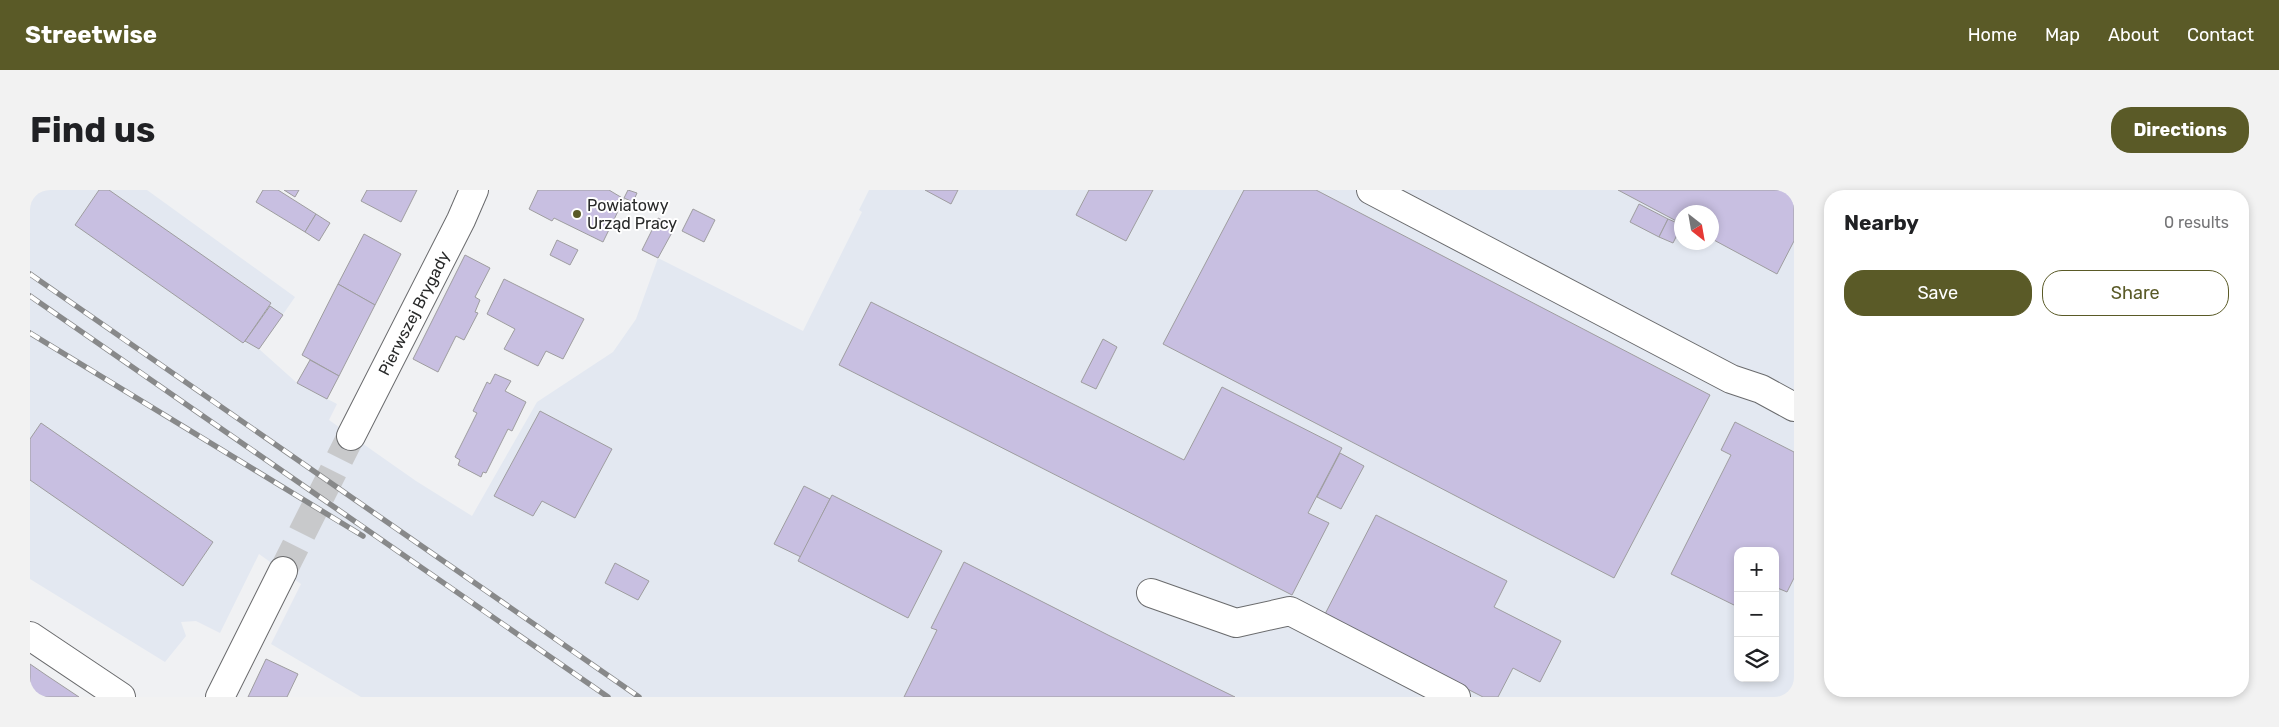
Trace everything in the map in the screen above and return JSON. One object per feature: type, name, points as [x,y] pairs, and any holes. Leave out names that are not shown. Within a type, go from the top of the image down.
[{"type":"street","name":"Pierwszej Brygady","points":[[351,436],[461,220],[474,190]]},
{"type":"street","points":[[1371,190],[1731,379],[1761,389],[1794,407]]},
{"type":"street","points":[[220,697],[283,571]]},
{"type":"street","points":[[1152,593],[1236,623],[1290,611],[1456,697]]},
{"type":"street","points":[[30,636],[120,697]]},
{"type":"shaded area","points":[[30,190],[147,190],[295,297],[259,349],[297,383],[337,404],[329,420],[416,481],[472,516],[537,402],[613,352],[636,319],[658,258],[803,331],[862,212],[859,210],[869,190],[1794,190],[1794,697],[361,697],[271,644],[301,584],[259,554],[220,633],[196,621],[181,622],[186,636],[165,662],[30,579]]},
{"type":"building","points":[[99,190],[109,190],[271,303],[243,343],[75,225]]},
{"type":"building","points":[[263,190],[278,190],[316,214],[305,232],[256,202]]},
{"type":"building","points":[[284,190],[299,190],[295,197]]},
{"type":"building","points":[[367,190],[417,190],[401,222],[361,201]]},
{"type":"building","name":"Powiatowy Urząd Pracy","points":[[538,190],[609,190],[624,199],[603,242],[554,218],[552,221],[529,209]]},
{"type":"building","points":[[628,190],[637,193],[633,202],[624,198]]},
{"type":"building","points":[[925,190],[958,190],[951,204]]},
{"type":"building","points":[[1089,190],[1153,190],[1126,241],[1076,215]]},
{"type":"building","points":[[1244,190],[1316,190],[1710,395],[1614,578],[1163,344]]},
{"type":"building","points":[[1618,190],[1794,190],[1794,241],[1777,274],[1719,243],[1719,205],[1674,205],[1674,220]]},
{"type":"building","points":[[1639,204],[1668,219],[1659,237],[1630,222]]},
{"type":"building","points":[[693,209],[715,220],[704,242],[682,231]]},
{"type":"building","points":[[316,214],[330,223],[319,241],[305,232]]},
{"type":"building","points":[[658,218],[675,227],[658,258],[642,250]]},
{"type":"building","points":[[1668,219],[1674,222],[1673,243],[1659,237]]},
{"type":"building","points":[[364,234],[401,254],[375,305],[338,284]]},
{"type":"building","points":[[557,240],[578,250],[570,265],[550,255]]},
{"type":"building","points":[[465,255],[490,268],[475,297],[480,300],[475,312],[478,313],[464,340],[456,336],[438,372],[413,359]]},
{"type":"building","points":[[504,279],[584,319],[563,359],[546,351],[538,366],[504,349],[515,329],[487,314]]},
{"type":"building","points":[[338,284],[375,305],[339,376],[302,355]]},
{"type":"building","points":[[871,302],[1184,460],[1222,387],[1342,448],[1308,513],[1329,523],[1292,595],[839,365]]},
{"type":"building","points":[[270,306],[283,315],[259,349],[245,341]]},
{"type":"building","points":[[1103,339],[1117,347],[1096,389],[1081,382]]},
{"type":"building","points":[[310,360],[339,376],[327,399],[297,383]]},
{"type":"building","points":[[495,374],[511,381],[505,391],[526,402],[512,431],[508,429],[486,473],[483,472],[481,477],[458,465],[460,460],[455,457],[477,413],[473,411],[487,382],[490,384]]},
{"type":"building","points":[[540,411],[612,449],[575,518],[542,501],[533,516],[494,496]]},
{"type":"building","points":[[1735,422],[1794,452],[1794,578],[1787,592],[1779,589],[1779,547],[1734,547],[1734,605],[1671,574],[1731,455],[1721,450]]},
{"type":"building","points":[[41,423],[213,542],[183,586],[30,480],[30,439]]},
{"type":"building","points":[[1340,453],[1364,466],[1341,509],[1317,497]]},
{"type":"building","points":[[804,486],[830,499],[801,557],[774,544]]},
{"type":"building","points":[[832,495],[942,551],[908,618],[798,561]]},
{"type":"building","points":[[1376,515],[1507,581],[1494,607],[1561,641],[1540,682],[1513,668],[1498,697],[1483,697],[1324,616]]},
{"type":"building","points":[[964,562],[1235,697],[904,697],[937,630],[931,628]]},
{"type":"building","points":[[615,563],[649,581],[638,600],[605,583]]},
{"type":"building","points":[[266,659],[298,674],[287,697],[248,697]]},
{"type":"building","points":[[30,664],[46,675],[79,697],[30,697]]},
{"type":"tunnel","points":[[283,571],[351,436]]},
{"type":"railway","points":[[30,274],[639,697]]},
{"type":"railway","points":[[30,296],[608,697]]},
{"type":"railway","points":[[30,333],[363,536]]},
{"type":"place","name":"Powiatowy Urząd Pracy","points":[[577,214]]}]
